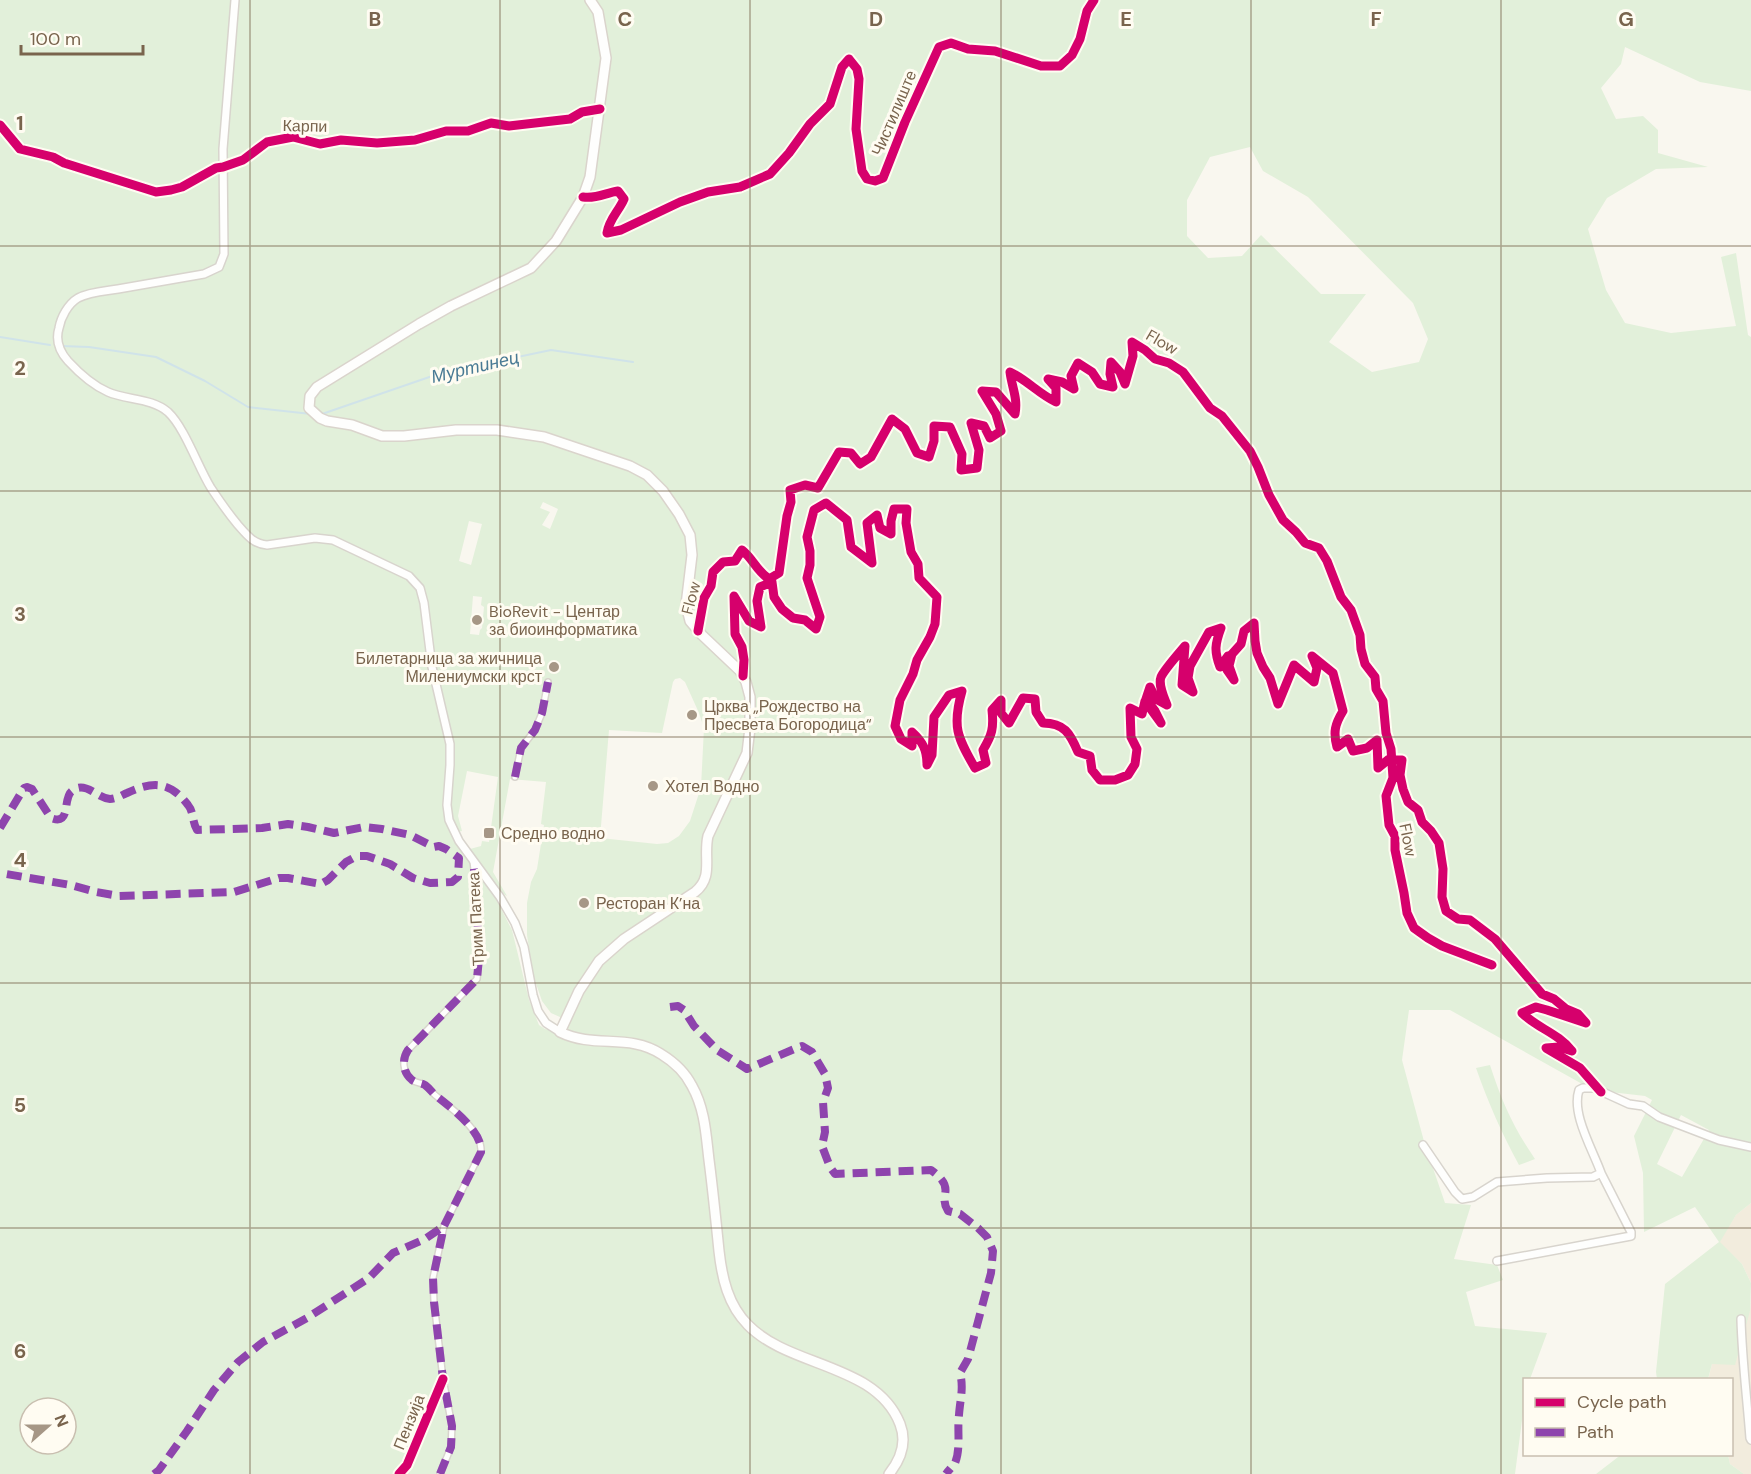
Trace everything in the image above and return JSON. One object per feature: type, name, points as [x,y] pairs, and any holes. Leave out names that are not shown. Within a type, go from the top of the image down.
[{"type":"main road","points":[[590,0],[598,12],[606,58],[591,177],[584,197],[556,241],[531,268],[419,324],[317,387],[310,396],[309,408],[327,421],[368,430],[382,436],[456,430],[497,430],[544,437],[630,466],[647,475],[663,491],[679,514],[690,535],[692,555],[687,612],[690,621],[698,631],[733,663],[746,682],[750,706],[747,753],[708,836],[706,844],[708,869],[703,884],[599,960],[579,991],[560,1032],[588,1041],[624,1041],[642,1045],[659,1053],[686,1076],[697,1095],[704,1121],[722,1275],[736,1312],[761,1337],[796,1355],[850,1376],[873,1389],[886,1401],[895,1412],[902,1431],[903,1447],[895,1467],[889,1474]]},
{"type":"street","points":[[235,0],[223,149],[225,247],[221,264],[204,274],[79,298],[62,318],[58,331],[60,351],[80,374],[109,393],[156,405],[169,413],[211,488],[252,540],[267,545],[315,538],[333,540],[402,573],[417,584],[424,603],[432,667],[450,744],[448,815],[456,837],[496,891],[515,923],[522,940],[533,995],[540,1015],[548,1025],[560,1032]]},
{"type":"street","points":[[515,777],[521,748],[535,730],[542,713],[548,682]]},
{"type":"street","name":"Трим Патека","points":[[440,1474],[451,1447],[452,1426],[442,1379],[433,1278],[444,1226],[482,1147],[475,1132],[450,1107],[425,1085],[411,1080],[406,1072],[404,1056],[477,980],[479,958],[473,862]]},
{"type":"street","points":[[1497,1261],[1631,1236],[1601,1173],[1579,1116],[1576,1099],[1579,1090],[1583,1088],[1594,1088],[1629,1104],[1643,1107],[1659,1117],[1719,1140],[1751,1147]]},
{"type":"street","points":[[1424,1145],[1462,1199],[1473,1197],[1497,1182],[1593,1177],[1601,1173]]},
{"type":"street","points":[[1742,1319],[1742,1347],[1751,1440]]},
{"type":"shaded area","points":[[1751,1203],[1751,1283],[1742,1264],[1719,1242],[1736,1215]]},
{"type":"shaded area","points":[[1751,1294],[1751,1474],[1744,1474],[1730,1464],[1728,1456],[1733,1456],[1733,1378],[1708,1378],[1712,1364],[1750,1311]]},
{"type":"green space","points":[[0,0],[1751,0],[1751,91],[1700,82],[1625,47],[1621,64],[1601,88],[1616,119],[1643,116],[1658,130],[1658,153],[1708,167],[1656,169],[1607,198],[1588,229],[1606,290],[1625,323],[1671,333],[1736,326],[1721,257],[1736,253],[1748,335],[1751,337],[1751,1203],[1736,1215],[1720,1242],[1742,1264],[1751,1283],[1750,1311],[1735,1365],[1712,1364],[1708,1378],[1657,1378],[1665,1284],[1719,1242],[1695,1207],[1644,1232],[1643,1173],[1634,1136],[1652,1100],[1645,1096],[1593,1090],[1450,1010],[1409,1010],[1402,1060],[1425,1145],[1445,1203],[1471,1205],[1454,1259],[1497,1265],[1503,1280],[1466,1292],[1475,1326],[1547,1333],[1530,1378],[1523,1378],[1523,1413],[1515,1474],[0,1474]],"holes":[[[1250,147],[1263,171],[1308,197],[1413,303],[1428,339],[1419,362],[1372,372],[1329,342],[1366,294],[1321,294],[1261,235],[1242,256],[1208,258],[1187,236],[1187,200],[1210,157]],[[543,502],[558,509],[550,529],[542,525],[550,512],[540,508]],[[469,521],[482,524],[471,565],[459,561]],[[473,596],[482,597],[481,605],[484,607],[479,635],[470,634]],[[680,678],[685,682],[704,728],[701,787],[690,821],[679,836],[668,843],[657,844],[600,838],[609,730],[662,733],[673,682]],[[467,771],[498,777],[489,842],[482,841],[481,846],[470,849],[475,859],[507,896],[493,872],[510,779],[546,782],[541,824],[544,825],[537,869],[531,882],[527,903],[527,935],[533,975],[542,1001],[551,1013],[569,1021],[560,1032],[545,1029],[539,1025],[529,1000],[512,930],[496,899],[465,854],[457,832],[462,831],[458,816]],[[1681,1115],[1709,1130],[1682,1177],[1657,1164]]]},
{"type":"green space","points":[[1490,1065],[1509,1114],[1535,1159],[1519,1165],[1501,1130],[1476,1068]]},
{"type":"green space","points":[[1619,1456],[1728,1456],[1730,1464],[1744,1474],[1596,1474]]},
{"type":"waterway","points":[[0,337],[50,345]]},
{"type":"waterway","points":[[61,346],[89,347],[156,357],[205,381],[248,407],[311,414]]},
{"type":"waterway","name":"Муртинец","points":[[322,414],[441,373],[551,350],[633,362]]},
{"type":"marked path","points":[[515,777],[521,748],[535,730],[542,713],[548,682]]},
{"type":"marked path","points":[[0,828],[24,788],[27,787],[32,789],[51,818],[58,819],[64,815],[69,794],[77,788],[86,788],[110,799],[153,785],[168,787],[181,797],[191,811],[197,830],[262,828],[288,824],[334,833],[364,827],[410,835],[434,847],[439,846],[446,849],[459,858],[458,877],[452,882],[430,883],[413,878],[390,864],[367,856],[360,856],[346,862],[321,884],[279,878],[234,892],[119,896],[0,873]]},
{"type":"marked path","points":[[440,1474],[451,1447],[452,1426],[443,1379],[433,1278],[444,1226],[481,1152],[477,1136],[471,1128],[426,1086],[409,1077],[404,1061],[408,1050],[477,979],[479,958],[473,862]]},
{"type":"marked path","points":[[670,1007],[678,1006],[684,1010],[694,1026],[717,1050],[747,1069],[802,1046],[812,1052],[825,1074],[828,1088],[823,1102],[825,1132],[822,1146],[835,1174],[931,1170],[944,1182],[945,1205],[948,1211],[960,1214],[987,1237],[993,1251],[991,1273],[968,1359],[960,1373],[962,1389],[958,1452],[955,1463],[946,1474]]},
{"type":"marked path","points":[[154,1474],[187,1431],[214,1390],[238,1362],[263,1342],[307,1318],[369,1278],[393,1253],[425,1239],[444,1226]]},
{"type":"cycle path","name":"Чистилиште","points":[[583,197],[597,197],[618,191],[624,199],[607,233],[621,230],[680,202],[708,192],[740,187],[770,174],[810,124],[830,104],[842,67],[849,59],[857,69],[859,79],[856,129],[862,171],[867,179],[875,181],[883,178],[939,47],[951,43],[968,49],[995,51],[1041,66],[1060,66],[1072,55],[1080,39],[1087,11],[1094,0]]},
{"type":"cycle path","name":"Карпи","points":[[0,125],[20,149],[53,157],[64,163],[156,192],[182,187],[216,168],[243,160],[267,142],[293,137],[320,144],[341,140],[377,143],[415,140],[446,131],[468,131],[491,123],[509,126],[570,119],[582,112],[600,109]]},
{"type":"cycle path","name":"Flow","points":[[698,631],[704,598],[711,586],[713,572],[723,562],[735,561],[742,550],[769,579],[779,573],[791,502],[790,490],[805,485],[818,488],[839,452],[851,453],[860,464],[871,457],[892,419],[905,429],[917,453],[929,457],[934,441],[934,426],[950,427],[962,454],[961,470],[977,468],[979,450],[971,423],[984,426],[990,438],[1001,431],[996,414],[982,391],[996,392],[1015,414],[1015,398],[1010,372],[1056,402],[1056,388],[1048,379],[1062,382],[1074,389],[1071,376],[1078,363],[1092,372],[1100,384],[1113,387],[1110,374],[1111,362],[1120,372],[1125,384],[1133,356],[1132,342],[1155,359],[1169,363],[1183,372],[1210,408],[1222,416],[1250,451],[1269,495],[1283,520],[1305,543],[1319,548],[1327,561],[1341,597],[1351,610],[1360,635],[1365,664],[1375,677],[1376,689],[1383,701],[1393,778],[1386,796],[1389,825],[1395,836],[1395,850],[1407,913],[1414,928],[1428,938],[1442,946],[1492,965]]},
{"type":"cycle path","name":"Flow","points":[[743,676],[742,647],[735,634],[734,596],[749,621],[761,627],[757,601],[760,587],[772,582],[774,597],[782,609],[793,618],[805,620],[816,629],[820,617],[807,578],[810,565],[807,537],[814,510],[826,503],[847,520],[851,547],[872,563],[867,523],[877,515],[880,528],[891,534],[894,509],[907,509],[906,523],[911,552],[918,564],[919,578],[937,597],[935,624],[900,700],[895,726],[901,739],[912,746],[912,732],[919,739],[924,747],[927,765],[932,755],[934,717],[949,695],[962,691],[957,713],[958,731],[975,768],[986,763],[983,750],[992,731],[992,710],[1001,700],[1001,713],[1009,723],[1023,698],[1035,699],[1036,712],[1043,723],[1061,727],[1069,734],[1078,752],[1090,756],[1092,770],[1100,780],[1115,780],[1128,775],[1135,764],[1137,749],[1131,737],[1130,708],[1142,714],[1145,701],[1161,723],[1146,699],[1150,687],[1156,699],[1167,705],[1160,680],[1185,646],[1182,685],[1193,692],[1188,678],[1190,666],[1209,632],[1221,628],[1216,643],[1216,652],[1220,667],[1228,656],[1227,670],[1234,680],[1229,666],[1232,654],[1241,644],[1244,631],[1254,623],[1257,653],[1270,678],[1278,704],[1294,665],[1314,682],[1317,668],[1312,656],[1333,673],[1343,711],[1336,728],[1337,747],[1348,739],[1353,751],[1367,748],[1377,740],[1378,768],[1389,759],[1402,760],[1400,775],[1408,802],[1418,810],[1422,822],[1439,843],[1443,869],[1442,897],[1446,911],[1458,919],[1470,920],[1495,939],[1542,994],[1578,1014],[1586,1023],[1536,1007],[1522,1013],[1566,1045],[1572,1051],[1559,1047],[1546,1048],[1580,1068],[1601,1092]]},
{"type":"cycle path","name":"Пензија","points":[[399,1474],[407,1465],[443,1379]]},
{"type":"place","name":"BioRevit - Центар за биоинформатика","points":[[477,620]]},
{"type":"place","name":"Билетарница за жичница Милениумски крст","points":[[554,667]]},
{"type":"place","name":"Црква „Рождество на Пресвета Богородица“","points":[[692,715]]},
{"type":"place","name":"Хотел Водно","points":[[653,786]]},
{"type":"place","name":"Средно водно","points":[[489,833]]},
{"type":"place","name":"Ресторан К’на","points":[[584,903]]}]
